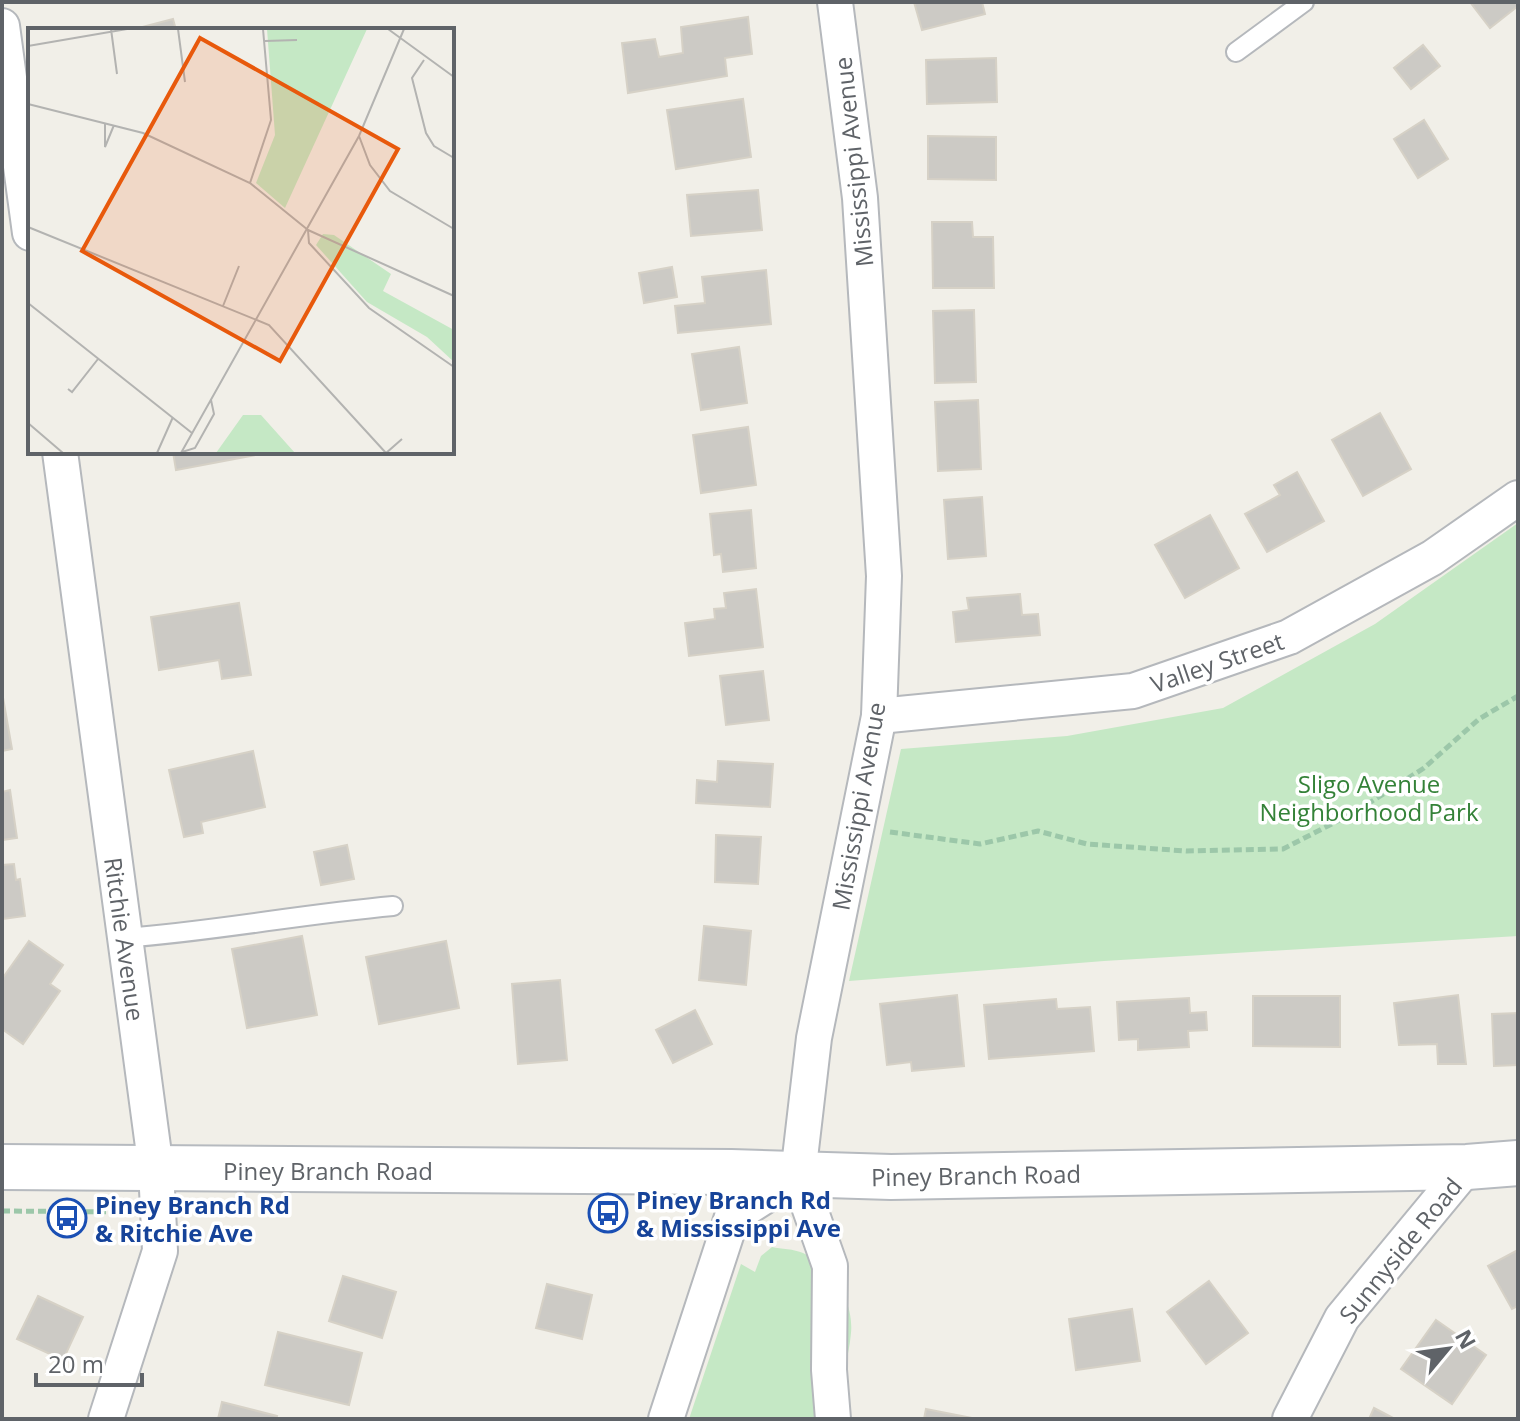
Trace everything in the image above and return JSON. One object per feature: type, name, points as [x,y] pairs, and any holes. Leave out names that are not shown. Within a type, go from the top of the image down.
[{"type":"main road","name":"Piney Branch Road","points":[[2,1167],[715,1172],[891,1177],[1467,1167],[1518,1163]]},
{"type":"street","name":"Mississippi Avenue","points":[[798,1175],[814,1038],[879,716],[884,576],[860,198],[835,2]]},
{"type":"street","points":[[2,26],[28,218]]},
{"type":"street","name":"Ritchie Avenue","points":[[60,454],[156,1169],[159,1216],[160,1251],[106,1419]]},
{"type":"street","name":"Valley Street","points":[[879,716],[1133,691],[1289,637],[1432,558],[1518,498]]},
{"type":"street","name":"Sunnyside Road","points":[[1290,1419],[1342,1318],[1467,1167]]},
{"type":"street","points":[[666,1419],[732,1217],[798,1175],[830,1266],[829,1370],[833,1419]]},
{"type":"lane","points":[[1236,52],[1304,2]]},
{"type":"lane","points":[[125,938],[191,933],[316,913],[393,906]]},
{"type":"path","points":[[856,827],[980,844],[1038,831],[1087,844],[1186,851],[1283,849],[1355,812],[1424,768],[1479,719],[1518,696]]},
{"type":"path","points":[[2,1211],[123,1211],[159,1216]]},
{"type":"green space","name":"Sligo Avenue Neighborhood Park","points":[[1518,523],[1518,936],[1104,961],[849,981],[901,749],[1067,736],[1223,708],[1375,624]]},
{"type":"green space","points":[[772,1247],[799,1252],[814,1259],[832,1276],[845,1297],[851,1333],[833,1419],[689,1419],[741,1264],[755,1272],[761,1256]]},
{"type":"building","points":[[914,2],[982,2],[985,14],[922,30]]},
{"type":"building","points":[[1470,2],[1518,2],[1518,6],[1490,28]]},
{"type":"building","points":[[748,17],[752,54],[725,58],[727,76],[628,93],[622,43],[655,39],[659,57],[683,53],[681,27]]},
{"type":"building","points":[[173,19],[175,28],[139,28]]},
{"type":"building","points":[[1423,45],[1440,66],[1411,89],[1394,68]]},
{"type":"building","points":[[996,58],[997,102],[927,104],[926,60]]},
{"type":"building","points":[[743,99],[751,157],[676,169],[667,110]]},
{"type":"building","points":[[1424,120],[1448,159],[1418,178],[1394,139]]},
{"type":"building","points":[[928,136],[996,137],[996,180],[928,179]]},
{"type":"building","points":[[758,190],[762,230],[691,236],[687,195]]},
{"type":"building","points":[[932,222],[972,222],[973,237],[993,237],[994,288],[933,288]]},
{"type":"building","points":[[672,267],[677,297],[644,303],[639,273]]},
{"type":"building","points":[[766,270],[771,324],[678,333],[675,306],[705,303],[702,277]]},
{"type":"building","points":[[974,310],[976,382],[935,383],[933,311]]},
{"type":"building","points":[[739,347],[747,403],[701,410],[692,354]]},
{"type":"building","points":[[978,400],[981,469],[938,471],[935,402]]},
{"type":"building","points":[[1380,413],[1411,469],[1363,496],[1332,440]]},
{"type":"building","points":[[748,427],[756,485],[701,493],[693,435]]},
{"type":"building","points":[[173,454],[261,454],[176,470]]},
{"type":"building","points":[[1297,472],[1324,521],[1267,552],[1245,514],[1280,495],[1274,485]]},
{"type":"building","points":[[982,497],[986,556],[948,559],[944,500]]},
{"type":"building","points":[[751,510],[756,568],[723,572],[721,554],[714,555],[710,514]]},
{"type":"building","points":[[1210,515],[1239,568],[1185,598],[1155,545]]},
{"type":"building","points":[[756,589],[763,647],[689,656],[685,623],[715,619],[714,609],[726,608],[724,593]]},
{"type":"building","points":[[1020,594],[1022,615],[1038,614],[1040,635],[956,642],[953,612],[969,610],[967,598]]},
{"type":"building","points":[[239,603],[251,675],[222,679],[219,660],[159,670],[151,617]]},
{"type":"building","points":[[763,671],[769,720],[726,725],[720,676]]},
{"type":"building","points":[[2,692],[12,749],[2,751]]},
{"type":"building","points":[[253,751],[265,807],[201,822],[203,833],[184,837],[169,770]]},
{"type":"building","points":[[718,761],[773,764],[770,807],[696,803],[697,780],[717,782]]},
{"type":"building","points":[[10,790],[17,838],[2,840],[2,792]]},
{"type":"building","points":[[716,835],[761,837],[758,884],[715,882]]},
{"type":"building","points":[[347,845],[354,879],[321,885],[314,852]]},
{"type":"building","points":[[14,864],[16,880],[20,879],[25,916],[2,919],[2,865]]},
{"type":"building","points":[[704,926],[751,931],[746,985],[699,980]]},
{"type":"building","points":[[302,936],[317,1015],[247,1028],[232,949]]},
{"type":"building","points":[[29,941],[63,965],[50,984],[60,991],[23,1044],[2,1029],[2,979]]},
{"type":"building","points":[[446,941],[459,1008],[379,1024],[366,957]]},
{"type":"building","points":[[560,980],[567,1060],[518,1064],[512,984]]},
{"type":"building","points":[[957,995],[964,1066],[912,1071],[911,1062],[887,1065],[880,1004]]},
{"type":"building","points":[[1458,995],[1466,1064],[1438,1064],[1437,1044],[1399,1045],[1394,1003]]},
{"type":"building","points":[[1253,996],[1340,996],[1340,1047],[1253,1046]]},
{"type":"building","points":[[1189,998],[1190,1013],[1206,1012],[1207,1030],[1188,1031],[1189,1047],[1138,1050],[1138,1039],[1119,1040],[1117,1002]]},
{"type":"building","points":[[1056,999],[1057,1009],[1090,1007],[1094,1051],[989,1059],[984,1005]]},
{"type":"building","points":[[695,1010],[712,1044],[673,1063],[656,1030]]},
{"type":"building","points":[[1518,1013],[1518,1065],[1494,1066],[1492,1014]]},
{"type":"building","points":[[1518,1250],[1518,1306],[1512,1309],[1488,1266]]},
{"type":"building","points":[[343,1276],[396,1292],[382,1338],[329,1321]]},
{"type":"building","points":[[1209,1281],[1248,1333],[1206,1364],[1167,1312]]},
{"type":"building","points":[[547,1284],[592,1295],[582,1339],[536,1328]]},
{"type":"building","points":[[38,1296],[83,1317],[63,1360],[17,1339]]},
{"type":"building","points":[[1132,1309],[1140,1361],[1076,1370],[1069,1319]]},
{"type":"building","points":[[1436,1320],[1486,1355],[1452,1404],[1401,1369]]},
{"type":"building","points":[[278,1332],[362,1353],[349,1405],[265,1385]]},
{"type":"building","points":[[222,1402],[277,1416],[276,1419],[218,1419]]},
{"type":"building","points":[[1374,1408],[1395,1419],[1369,1419]]},
{"type":"building","points":[[926,1409],[977,1419],[924,1419]]},
{"type":"place","name":"Piney Branch Rd & Mississippi Ave","points":[[608,1213]]},
{"type":"place","name":"Piney Branch Rd & Ritchie Ave","points":[[67,1218]]}]
